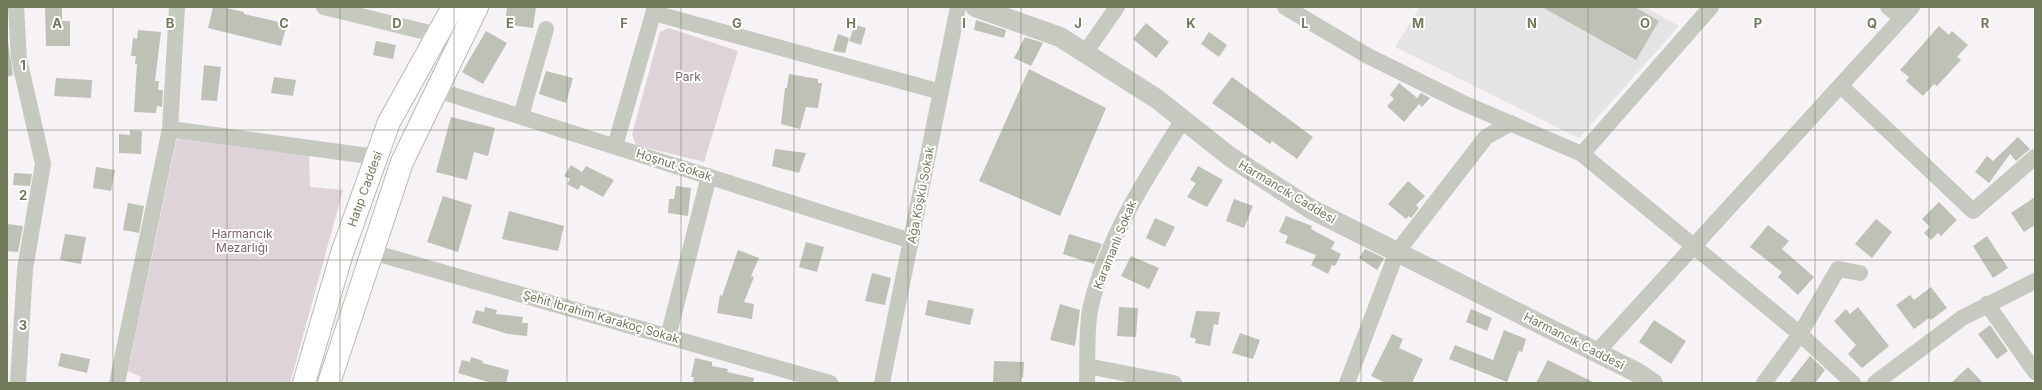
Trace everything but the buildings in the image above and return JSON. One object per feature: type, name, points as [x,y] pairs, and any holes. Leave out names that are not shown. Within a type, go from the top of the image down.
[{"type":"main road","name":"Hatıp Caddesi","points":[[304,383],[342,253],[389,122],[453,7]]},
{"type":"main road","name":"Hatıp Caddesi","points":[[329,383],[402,162],[477,7]]},
{"type":"street","points":[[16,7],[19,59],[43,164],[25,269],[18,383]]},
{"type":"street","points":[[117,383],[170,129],[177,7]]},
{"type":"street","points":[[324,7],[438,36]]},
{"type":"street","name":"Ağa Köşkü Sokak","points":[[882,383],[958,7]]},
{"type":"street","name":"Harmancık Caddesi","points":[[975,7],[1060,37],[1157,99],[1229,156],[1311,209],[1597,352],[1638,373],[1653,383]]},
{"type":"street","points":[[1085,53],[1117,7]]},
{"type":"street","points":[[1285,7],[1368,56],[1463,103],[1582,154],[1695,245],[1800,334],[1853,383]]},
{"type":"street","points":[[1582,154],[1711,7]]},
{"type":"street","points":[[1597,352],[1907,13],[1888,7]]},
{"type":"street","points":[[615,146],[655,10],[941,92]]},
{"type":"street","points":[[521,116],[546,29]]},
{"type":"street","points":[[1841,86],[1973,211],[2035,157]]},
{"type":"street","name":"Hoşnut Sokak","points":[[437,90],[911,241]]},
{"type":"street","name":"Karamanlı Sokak","points":[[1087,383],[1090,312],[1099,278],[1136,194],[1183,120]]},
{"type":"street","points":[[1347,383],[1397,252],[1486,137],[1511,124]]},
{"type":"street","points":[[170,129],[376,157]]},
{"type":"street","points":[[668,337],[709,176]]},
{"type":"street","name":"Şehit İbrahim Karakoç Sokak","points":[[372,252],[830,383]]},
{"type":"street","points":[[1764,383],[1800,334],[1838,269],[1860,273]]},
{"type":"street","points":[[1875,383],[1962,318],[2035,281]]},
{"type":"street","points":[[1987,304],[2035,372]]},
{"type":"street","points":[[1088,366],[1174,383]]},
{"type":"shaded area","points":[[1420,7],[1645,7],[1679,26],[1579,138],[1395,47]]},
{"type":"green space","name":"Park","points":[[669,28],[738,51],[704,162],[636,145],[632,134],[660,32]]},
{"type":"green space","name":"Harmancık Mezarlığı","points":[[177,137],[309,154],[310,187],[343,190],[290,383],[139,383],[141,377],[128,371]]}]
